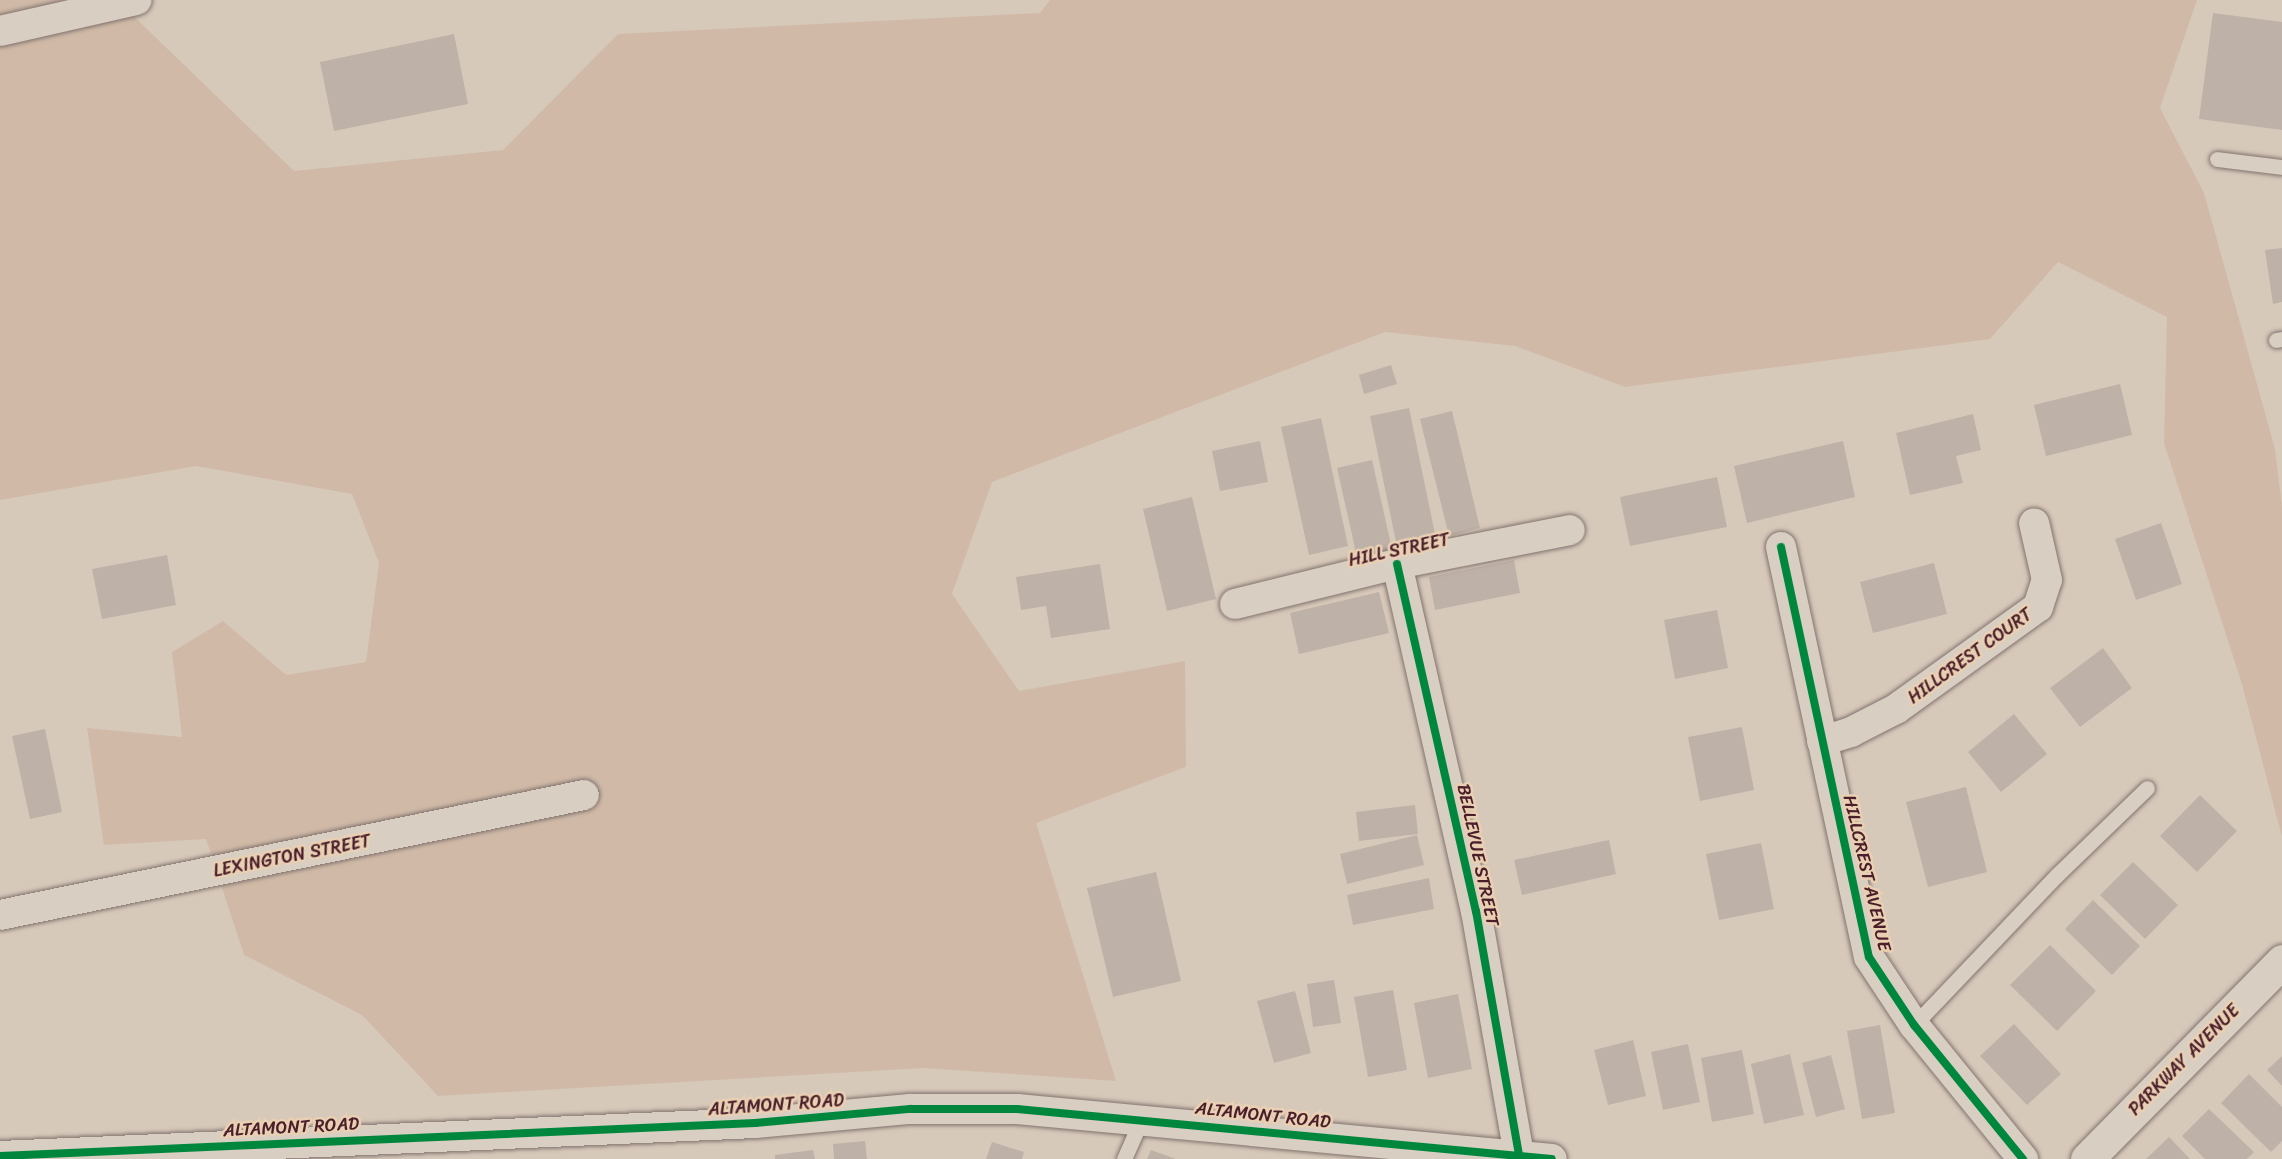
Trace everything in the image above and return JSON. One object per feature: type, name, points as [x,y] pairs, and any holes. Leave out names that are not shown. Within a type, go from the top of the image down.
[{"type":"street","points":[[0,31],[136,0]]},
{"type":"street","name":"HILLCREST COURT","points":[[1822,741],[1851,732],[1896,709],[2038,607],[2047,580],[2034,523]]},
{"type":"street","name":"HILL STREET","points":[[1235,604],[1397,564],[1570,530]]},
{"type":"street","name":"HILLCREST AVENUE","points":[[1781,548],[1869,957],[1914,1025],[2023,1159]]},
{"type":"street","name":"BELLEVUE STREET","points":[[1397,564],[1476,911],[1519,1155]]},
{"type":"street","name":"LEXINGTON STREET","points":[[0,915],[584,795]]},
{"type":"street","name":"PARKWAY AVENUE","points":[[2087,1159],[2282,961]]},
{"type":"street","name":"ALTAMONT ROAD","points":[[0,1156],[755,1123],[910,1109],[1017,1109],[1142,1118],[1552,1159]]},
{"type":"lane","points":[[2217,159],[2282,167]]},
{"type":"lane","points":[[1914,1025],[2057,875],[2147,788]]},
{"type":"lane","points":[[1124,1159],[1142,1118]]},
{"type":"shaded area","points":[[0,0],[117,0],[294,171],[503,150],[618,34],[1040,13],[1050,0],[2197,0],[2160,108],[2204,193],[2275,449],[2282,507],[2282,837],[2242,684],[2164,443],[2167,317],[2058,262],[1990,339],[1625,387],[1515,346],[1385,332],[992,482],[952,594],[1019,691],[1185,661],[1186,767],[1036,823],[1116,1081],[924,1068],[438,1096],[362,1015],[244,955],[206,839],[104,845],[87,728],[182,737],[172,652],[223,621],[286,675],[366,662],[379,563],[352,494],[196,466],[0,500]]},
{"type":"building","points":[[2213,13],[2282,22],[2282,130],[2199,119]]},
{"type":"building","points":[[454,34],[468,104],[334,131],[320,62]]},
{"type":"building","points":[[2282,248],[2282,302],[2273,304],[2265,250]]},
{"type":"building","points":[[1391,365],[1397,384],[1364,394],[1359,375]]},
{"type":"building","points":[[2120,384],[2132,435],[2046,456],[2034,405]]},
{"type":"building","points":[[1409,408],[1435,534],[1396,542],[1370,416]]},
{"type":"building","points":[[1452,411],[1480,528],[1449,536],[1420,419]]},
{"type":"building","points":[[1973,414],[1981,450],[1956,456],[1963,483],[1910,495],[1896,433]]},
{"type":"building","points":[[1321,418],[1348,546],[1309,555],[1281,427]]},
{"type":"building","points":[[1260,441],[1268,482],[1220,491],[1212,451]]},
{"type":"building","points":[[1843,441],[1855,497],[1747,523],[1734,466]]},
{"type":"building","points":[[1372,460],[1392,549],[1357,557],[1337,468]]},
{"type":"building","points":[[1717,477],[1727,527],[1630,546],[1620,497]]},
{"type":"building","points":[[1192,497],[1216,599],[1167,611],[1143,509]]},
{"type":"building","points":[[2161,523],[2182,584],[2136,600],[2115,539]]},
{"type":"building","points":[[167,555],[176,605],[102,619],[92,569]]},
{"type":"building","points":[[1514,560],[1520,593],[1435,610],[1429,577]]},
{"type":"building","points":[[1934,563],[1947,614],[1873,633],[1860,582]]},
{"type":"building","points":[[1100,564],[1110,629],[1051,638],[1046,606],[1021,610],[1016,577]]},
{"type":"building","points":[[1379,592],[1389,633],[1299,654],[1290,613]]},
{"type":"building","points":[[1717,610],[1728,668],[1675,679],[1664,620]]},
{"type":"building","points":[[2103,648],[2132,688],[2080,727],[2050,688]]},
{"type":"building","points":[[2014,714],[2047,754],[2001,792],[1968,752]]},
{"type":"building","points":[[1742,727],[1754,790],[1700,801],[1688,737]]},
{"type":"building","points":[[45,729],[62,812],[30,819],[12,736]]},
{"type":"building","points":[[1966,787],[1987,872],[1928,887],[1906,802]]},
{"type":"building","points":[[2200,795],[2237,831],[2197,872],[2160,836]]},
{"type":"building","points":[[1415,805],[1418,834],[1359,841],[1356,812]]},
{"type":"building","points":[[1417,835],[1424,865],[1347,884],[1340,854]]},
{"type":"building","points":[[1609,840],[1616,874],[1522,895],[1514,860]]},
{"type":"building","points":[[1761,843],[1774,909],[1719,920],[1706,854]]},
{"type":"building","points":[[2133,862],[2178,905],[2145,939],[2100,895]]},
{"type":"building","points":[[1156,872],[1181,981],[1113,997],[1087,888]]},
{"type":"building","points":[[1429,878],[1434,909],[1353,925],[1347,895]]},
{"type":"building","points":[[2093,900],[2140,946],[2112,975],[2065,929]]},
{"type":"building","points":[[2050,945],[2096,991],[2057,1031],[2010,985]]},
{"type":"building","points":[[1334,980],[1341,1023],[1313,1027],[1307,984]]},
{"type":"building","points":[[1393,990],[1407,1070],[1368,1077],[1354,997]]},
{"type":"building","points":[[1295,991],[1311,1053],[1274,1063],[1257,1001]]},
{"type":"building","points":[[1458,994],[1472,1069],[1428,1078],[1414,1003]]},
{"type":"building","points":[[2014,1024],[2061,1074],[2027,1105],[1980,1056]]},
{"type":"building","points":[[1880,1025],[1895,1113],[1862,1119],[1847,1031]]},
{"type":"building","points":[[1633,1040],[1646,1096],[1608,1105],[1594,1050]]},
{"type":"building","points":[[1688,1044],[1700,1102],[1663,1110],[1651,1052]]},
{"type":"building","points":[[1742,1050],[1754,1114],[1712,1122],[1701,1058]]},
{"type":"building","points":[[1790,1054],[1804,1115],[1764,1124],[1751,1064]]},
{"type":"building","points":[[1831,1055],[1845,1109],[1816,1117],[1802,1063]]},
{"type":"building","points":[[2282,1056],[2282,1086],[2267,1070]]},
{"type":"building","points":[[2249,1074],[2282,1107],[2282,1141],[2271,1152],[2221,1103]]},
{"type":"building","points":[[2209,1109],[2254,1152],[2247,1159],[2205,1159],[2182,1136]]},
{"type":"building","points":[[2169,1137],[2190,1159],[2146,1159]]},
{"type":"building","points":[[865,1141],[867,1159],[834,1159],[833,1144]]},
{"type":"building","points":[[992,1142],[1024,1152],[1022,1159],[986,1159]]},
{"type":"building","points":[[813,1150],[815,1159],[775,1159],[775,1155]]},
{"type":"building","points":[[1151,1150],[1176,1159],[1147,1159]]},
{"type":"cycle path","points":[[1781,547],[1869,957],[1914,1025],[2023,1159]]},
{"type":"cycle path","points":[[1397,564],[1476,911],[1519,1155]]},
{"type":"cycle path","points":[[0,1156],[755,1123],[910,1109],[1017,1109],[1552,1159]]}]
